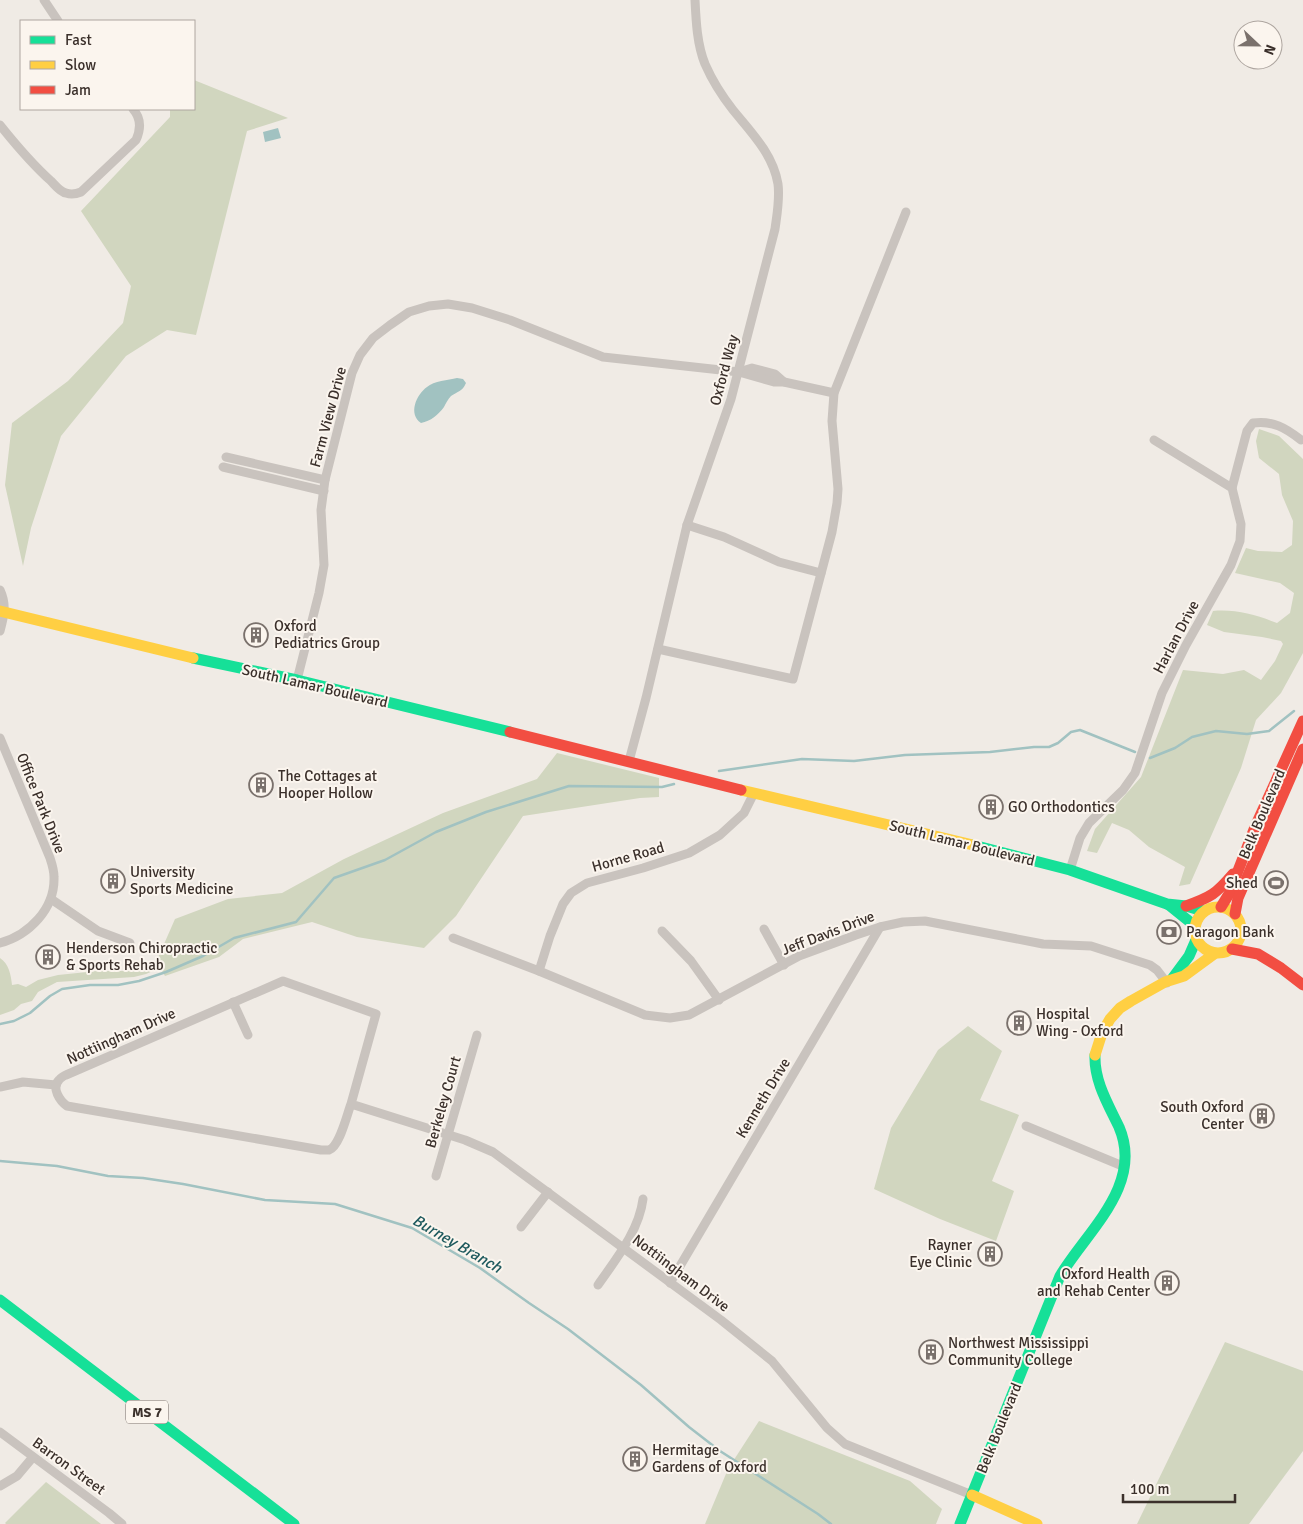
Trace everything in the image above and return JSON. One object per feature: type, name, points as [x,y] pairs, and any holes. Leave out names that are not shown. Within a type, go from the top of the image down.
[{"type":"main road","name":"South Lamar Boulevard","points":[[3,612],[217,664],[297,680],[754,793],[909,829],[1070,870],[1168,904],[1186,906],[1203,912]]},
{"type":"main road","name":"Belk Boulevard","points":[[1221,907],[1229,894],[1255,827],[1303,721]]},
{"type":"main road","name":"Belk Boulevard","points":[[1235,914],[1238,898],[1303,749]]},
{"type":"main road","points":[[1186,906],[1208,898],[1220,889],[1240,865]]},
{"type":"main road","name":"South Lamar Boulevard","points":[[1168,904],[1195,926]]},
{"type":"main road","points":[[1241,934],[1232,949],[1220,954],[1214,954],[1207,951],[1196,940],[1196,921],[1203,912],[1215,907],[1229,909],[1239,920],[1241,934],[1258,954],[1281,968],[1303,985]]},
{"type":"main road","name":"Belk Boulevard","points":[[1169,981],[1189,956],[1196,940]]},
{"type":"main road","points":[[1232,949],[1258,954]]},
{"type":"main road","name":"Belk Boulevard","points":[[960,1524],[1060,1276],[1068,1262],[1108,1210],[1125,1167],[1125,1140],[1112,1116],[1099,1084],[1095,1063],[1097,1047],[1102,1032],[1120,1007],[1169,981],[1182,977],[1214,954]]},
{"type":"main road","name":"MS 7","points":[[0,1300],[294,1524]]},
{"type":"main road","points":[[972,1495],[1037,1524]]},
{"type":"street","points":[[44,0],[57,20]]},
{"type":"street","name":"Oxford Way","points":[[629,761],[687,525],[732,399],[775,229],[779,204],[778,184],[772,163],[763,147],[731,108],[705,63],[698,38],[695,0]]},
{"type":"street","points":[[0,125],[16,146],[62,192],[75,194],[81,192],[136,140],[140,123],[134,110]]},
{"type":"street","points":[[658,648],[793,679],[832,532],[838,489],[832,421],[834,393],[906,212]]},
{"type":"street","name":"Farm View Drive","points":[[297,680],[319,593],[324,565],[321,510],[324,491],[352,373],[360,355],[373,338],[409,312],[429,306],[448,304],[472,308],[510,320],[603,357],[739,372],[774,382],[784,382],[834,393]]},
{"type":"street","points":[[1154,440],[1232,488],[1247,431],[1252,423],[1264,421],[1288,430],[1300,440]]},
{"type":"street","points":[[226,457],[326,480]]},
{"type":"street","points":[[223,467],[324,491]]},
{"type":"street","name":"Harlan Drive","points":[[1070,870],[1080,838],[1089,823],[1123,790],[1136,773],[1162,693],[1186,645],[1231,566],[1240,541],[1241,524],[1232,488]]},
{"type":"street","points":[[687,525],[724,537],[779,562],[821,573]]},
{"type":"street","points":[[0,590],[4,599],[0,631]]},
{"type":"street","name":"Office Park Drive","points":[[0,738],[50,858],[54,878],[51,899],[45,912],[36,923],[23,934],[0,943]]},
{"type":"street","name":"Horne Road","points":[[539,971],[550,936],[563,904],[571,892],[587,883],[689,853],[720,835],[744,813],[754,793]]},
{"type":"street","points":[[51,899],[98,932],[130,943]]},
{"type":"street","name":"Jeff Davis Drive","points":[[453,938],[645,1015],[670,1018],[689,1015],[799,956],[880,927],[902,922],[925,921],[1043,944],[1091,946],[1150,965],[1169,981]]},
{"type":"street","name":"Kenneth Drive","points":[[670,1283],[880,927]]},
{"type":"street","points":[[764,929],[784,964]]},
{"type":"street","points":[[662,931],[691,961],[719,1000]]},
{"type":"street","name":"Nottiingham Drive","points":[[283,981],[376,1014],[351,1104],[339,1138],[334,1146],[328,1150],[321,1150],[67,1106],[57,1094],[56,1085],[59,1079],[66,1075],[233,1002],[283,981]]},
{"type":"street","points":[[233,1002],[248,1035]]},
{"type":"street","name":"Berkeley Court","points":[[436,1176],[477,1035]]},
{"type":"street","points":[[0,1087],[24,1082],[56,1085]]},
{"type":"street","name":"Nottiingham Drive","points":[[351,1104],[448,1134],[493,1152],[721,1320],[772,1361],[827,1428],[845,1444],[972,1495]]},
{"type":"street","points":[[1026,1126],[1125,1167]]},
{"type":"street","points":[[521,1228],[548,1192]]},
{"type":"street","points":[[598,1285],[623,1248],[642,1212],[643,1199]]},
{"type":"street","name":"Barron Street","points":[[0,1432],[122,1524]]},
{"type":"street","points":[[0,1486],[17,1476],[33,1457]]},
{"type":"green space","points":[[195,80],[288,118],[247,131],[196,335],[167,330],[126,356],[61,436],[31,528],[23,566],[5,485],[12,423],[68,381],[123,323],[131,286],[81,211],[170,117],[170,110],[195,110]]},
{"type":"green space","points":[[1259,429],[1279,436],[1303,459],[1303,653],[1281,693],[1256,720],[1241,768],[1190,884],[1179,886],[1185,867],[1149,847],[1129,830],[1112,823],[1097,853],[1087,851],[1095,829],[1141,777],[1183,670],[1223,674],[1244,670],[1261,680],[1275,661],[1283,644],[1281,641],[1262,637],[1224,632],[1207,625],[1213,611],[1246,613],[1277,623],[1290,613],[1294,593],[1280,583],[1235,573],[1246,548],[1258,551],[1282,552],[1292,545],[1293,521],[1282,495],[1279,474],[1259,458],[1256,441]]},
{"type":"green space","points":[[557,753],[659,778],[659,797],[640,798],[523,816],[456,916],[424,948],[357,937],[312,922],[243,939],[219,957],[165,976],[160,968],[134,977],[57,982],[38,992],[32,1001],[21,1004],[14,1010],[0,1015],[0,958],[7,967],[12,985],[18,984],[26,987],[38,980],[58,975],[97,971],[127,971],[140,968],[157,960],[175,919],[228,899],[282,893],[344,859],[443,813],[537,779]]},
{"type":"green space","points":[[968,1026],[1002,1051],[980,1100],[1019,1115],[992,1181],[1014,1191],[996,1241],[940,1219],[874,1189],[891,1128],[938,1050]]},
{"type":"green space","points":[[1225,1342],[1303,1371],[1303,1451],[1249,1524],[1137,1524]]},
{"type":"green space","points":[[759,1421],[910,1481],[942,1509],[936,1524],[705,1524],[728,1469]]},
{"type":"green space","points":[[46,1482],[101,1524],[6,1524]]},
{"type":"water","points":[[278,128],[281,138],[265,142],[263,132]]},
{"type":"water","points":[[457,378],[463,379],[466,383],[463,388],[451,396],[437,415],[421,423],[417,419],[414,410],[423,390],[433,383]]},
{"type":"waterway","points":[[1150,758],[1175,748],[1192,737],[1216,731],[1247,734],[1269,731],[1294,711]]},
{"type":"waterway","points":[[719,771],[802,759],[854,761],[905,755],[990,752],[1049,747],[1058,743],[1071,732],[1080,730],[1135,752]]},
{"type":"waterway","points":[[0,1024],[14,1021],[30,1013],[50,996],[62,989],[90,985],[118,985],[139,981],[203,956],[234,938],[296,922],[334,878],[385,860],[436,832],[486,812],[569,786],[662,787],[674,784]]},
{"type":"waterway","name":"Burney Branch","points":[[0,1161],[57,1166],[108,1176],[143,1178],[265,1200],[335,1204],[412,1228],[480,1268],[568,1329],[641,1385],[720,1451],[831,1524]]},
{"type":"traffic: fast","points":[[193,658],[297,680],[510,732]]},
{"type":"traffic: fast","points":[[973,845],[1070,870],[1167,904],[1186,906],[1203,911]]},
{"type":"traffic: fast","points":[[1169,905],[1195,926]]},
{"type":"traffic: fast","points":[[1172,979],[1189,956],[1196,940]]},
{"type":"traffic: fast","points":[[960,1524],[1060,1276],[1109,1206],[1118,1188],[1124,1168],[1125,1148],[1119,1127],[1099,1083],[1095,1055]]},
{"type":"traffic: fast","points":[[0,1300],[294,1524]]},
{"type":"traffic: slow","points":[[0,611],[193,658]]},
{"type":"traffic: slow","points":[[741,790],[973,845]]},
{"type":"traffic: slow","points":[[1223,907],[1235,913],[1240,921],[1241,930],[1240,939],[1235,947],[1227,952],[1213,953],[1201,947],[1196,939],[1195,925],[1201,913],[1209,908],[1223,907]]},
{"type":"traffic: slow","points":[[1095,1055],[1102,1033],[1110,1019],[1120,1008],[1165,982],[1184,976],[1214,954]]},
{"type":"traffic: slow","points":[[972,1495],[1037,1524]]},
{"type":"traffic: jam","points":[[1221,907],[1229,894],[1255,827],[1303,721]]},
{"type":"traffic: jam","points":[[510,732],[741,790]]},
{"type":"traffic: jam","points":[[1235,914],[1238,898],[1303,749]]},
{"type":"traffic: jam","points":[[1186,906],[1212,894],[1233,874]]},
{"type":"traffic: jam","points":[[1232,949],[1258,954],[1281,968],[1303,985]]},
{"type":"place","name":"Oxford Pediatrics Group","points":[[256,635]]},
{"type":"place","name":"The Cottages at Hooper Hollow","points":[[261,785]]},
{"type":"place","name":"GO Orthodontics","points":[[991,807]]},
{"type":"place","name":"University Sports Medicine","points":[[113,881]]},
{"type":"place","name":"Shed","points":[[1276,883]]},
{"type":"place","name":"Paragon Bank","points":[[1169,932]]},
{"type":"place","name":"Henderson Chiropractic & Sports Rehab","points":[[48,957]]},
{"type":"place","name":"Hospital Wing - Oxford","points":[[1019,1023]]},
{"type":"place","name":"South Oxford Center","points":[[1262,1116]]},
{"type":"place","name":"Rayner Eye Clinic","points":[[990,1254]]},
{"type":"place","name":"Oxford Health and Rehab Center","points":[[1167,1283]]},
{"type":"place","name":"Northwest Mississippi Community College","points":[[931,1352]]},
{"type":"place","name":"Hermitage Gardens of Oxford","points":[[635,1459]]}]
